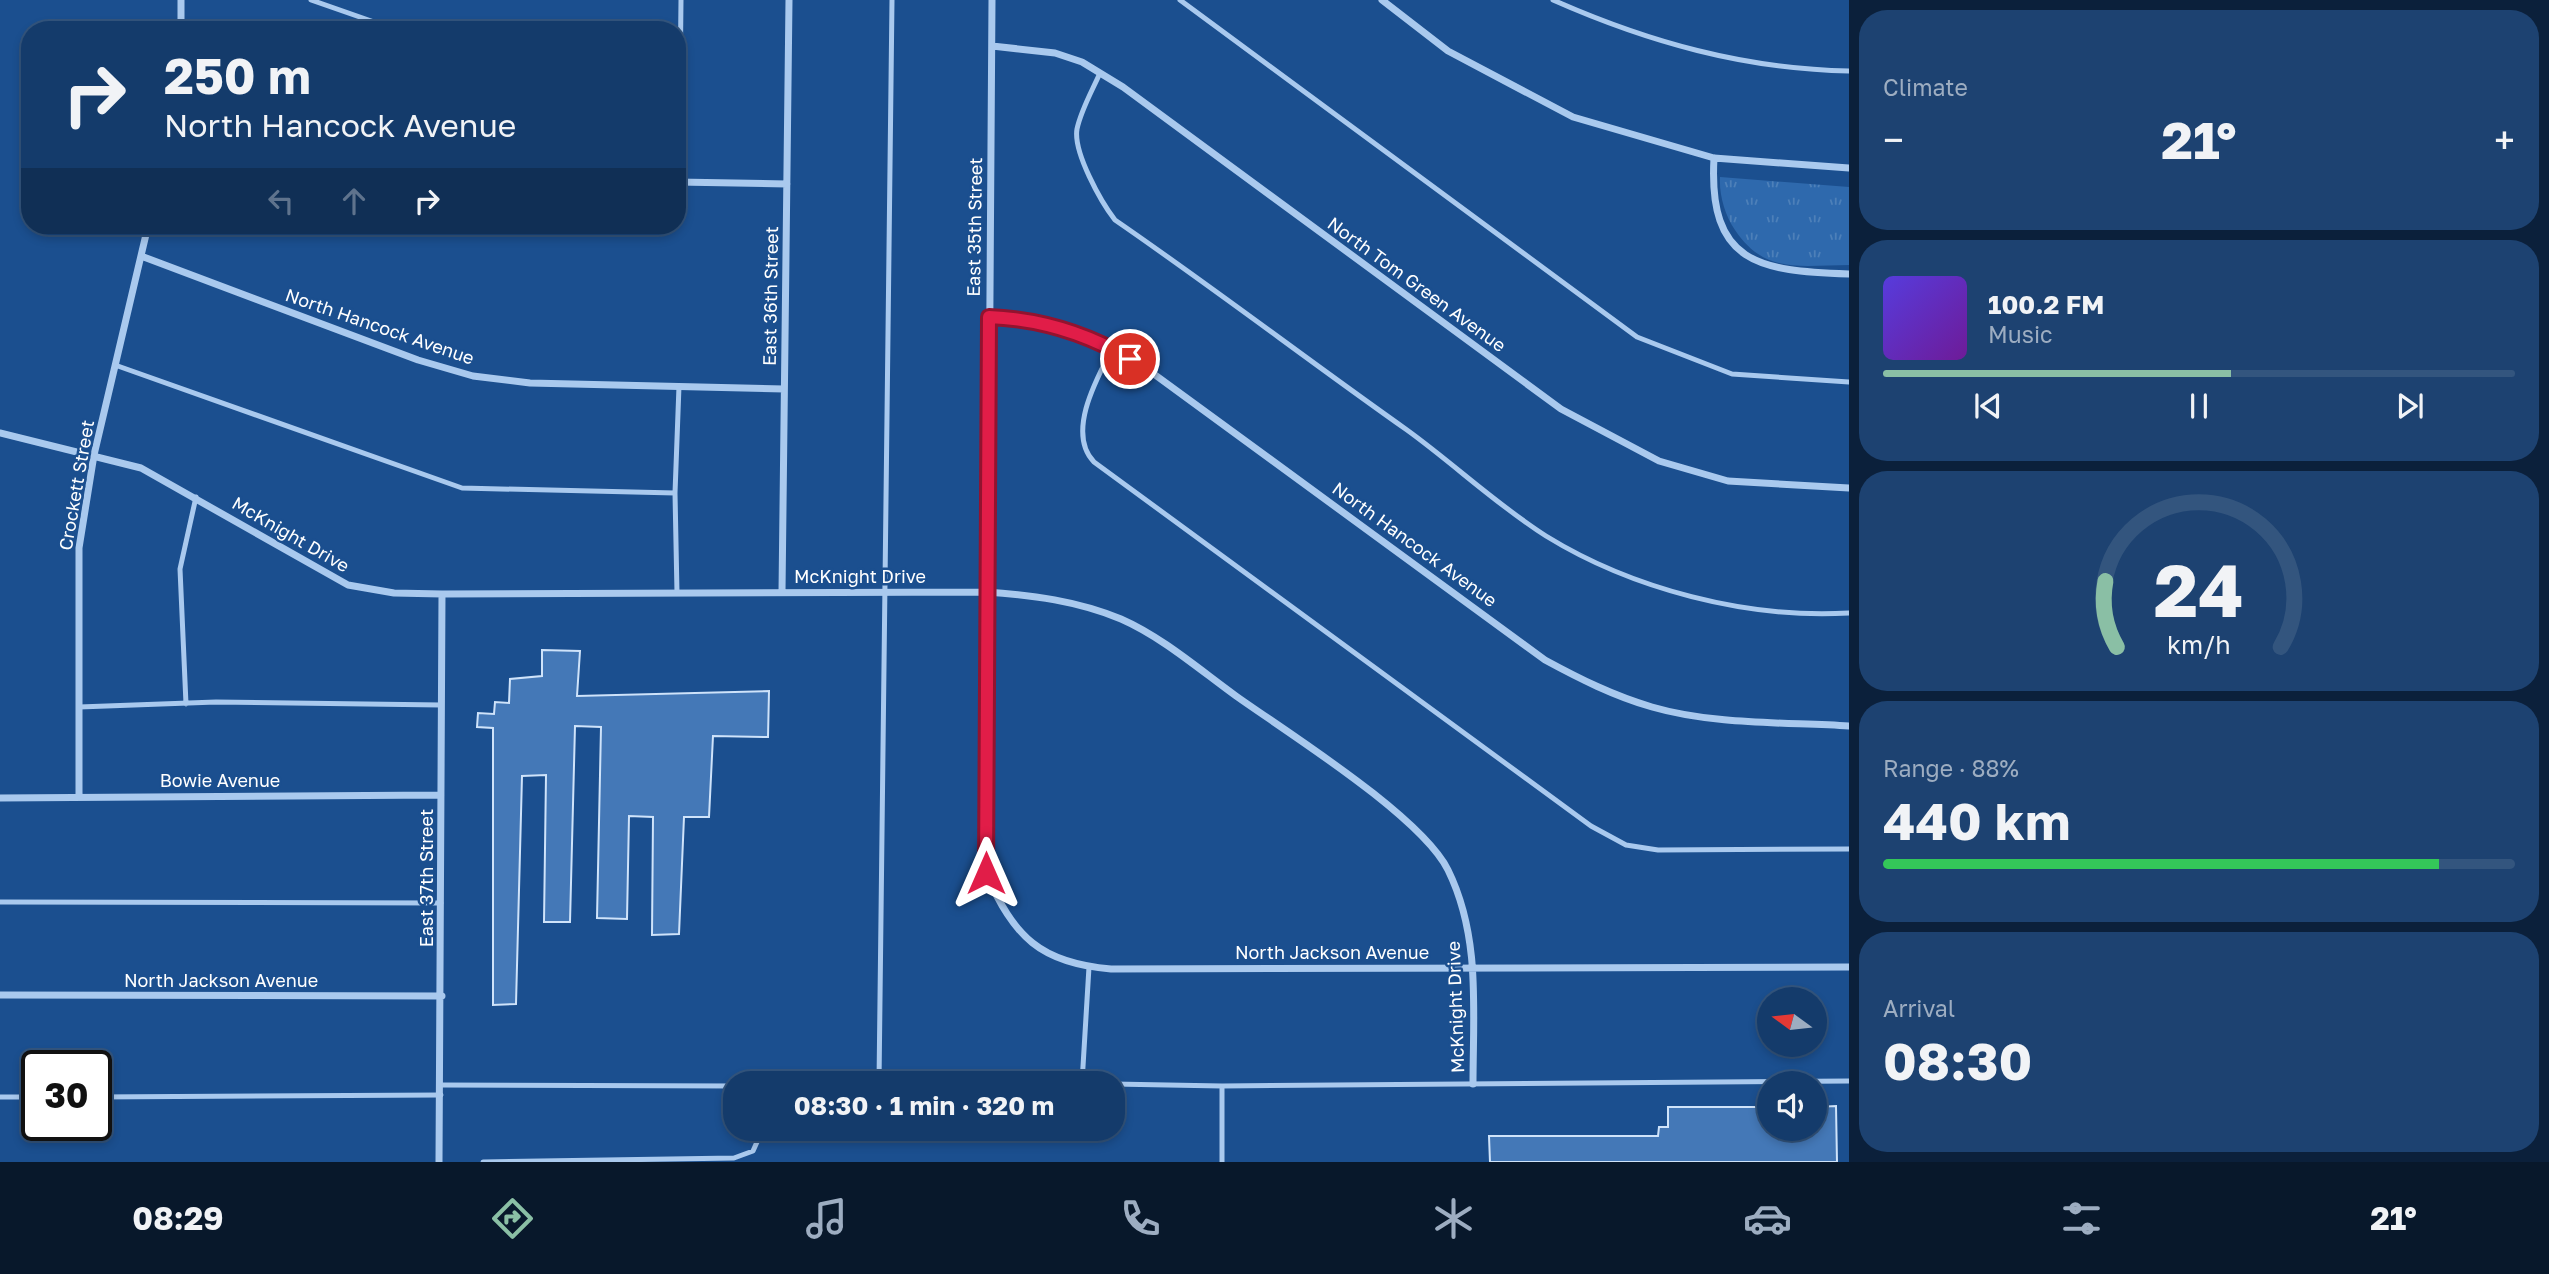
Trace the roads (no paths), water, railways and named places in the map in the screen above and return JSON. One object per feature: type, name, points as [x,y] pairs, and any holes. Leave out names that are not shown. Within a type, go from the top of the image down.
[{"type":"street","points":[[181,0],[181,21]]},
{"type":"street","name":"East 36th Street","points":[[782,592],[789,0]]},
{"type":"street","name":"East 35th Street","points":[[986,873],[992,0]]},
{"type":"street","points":[[1382,0],[1448,51],[1573,117],[1714,158],[1849,168]]},
{"type":"street","name":"North Tom Green Avenue","points":[[992,46],[1055,53],[1082,62],[1123,87],[1561,409],[1659,461],[1728,481],[1849,488]]},
{"type":"street","points":[[1714,158],[1713,180],[1718,218],[1728,238],[1746,256],[1778,268],[1849,274]]},
{"type":"street","points":[[686,182],[787,184]]},
{"type":"street","name":"Crockett Street","points":[[79,797],[79,548],[94,455],[146,235]]},
{"type":"street","name":"North Hancock Avenue","points":[[141,256],[418,360],[473,376],[530,383],[785,388]]},
{"type":"street","name":"North Hancock Avenue","points":[[989,317],[1061,327],[1113,349],[1147,369],[1545,660],[1598,689],[1655,708],[1679,712],[1849,726]]},
{"type":"street","name":"McKnight Drive","points":[[0,433],[141,468],[348,585],[383,592],[986,592],[1061,601],[1124,620],[1203,672],[1390,808],[1419,833],[1446,866],[1465,912],[1473,968],[1473,1084]]},
{"type":"street","name":"East 37th Street","points":[[439,1162],[442,996],[442,594]]},
{"type":"street","name":"Bowie Avenue","points":[[0,798],[441,795]]},
{"type":"street","name":"North Jackson Avenue","points":[[986,873],[1000,905],[1014,926],[1032,944],[1062,961],[1089,967],[1849,967]]},
{"type":"street","name":"North Jackson Avenue","points":[[0,995],[442,996]]},
{"type":"lane","points":[[311,0],[371,21]]},
{"type":"lane","points":[[680,21],[681,0]]},
{"type":"lane","points":[[879,1071],[892,0]]},
{"type":"lane","points":[[1180,0],[1637,337],[1732,374],[1849,382]]},
{"type":"lane","points":[[1553,0],[1599,20],[1676,47],[1782,67],[1849,71]]},
{"type":"lane","points":[[1100,73],[1076,133],[1090,180],[1101,203],[1115,220],[1407,430],[1544,535],[1604,567],[1692,597],[1748,607],[1849,613]]},
{"type":"lane","points":[[1113,349],[1088,403],[1084,449],[1094,462],[1591,826],[1626,845],[1658,850],[1849,849]]},
{"type":"lane","points":[[115,365],[462,488],[675,492]]},
{"type":"lane","points":[[677,593],[675,492],[679,386]]},
{"type":"lane","points":[[186,704],[180,569],[196,497]]},
{"type":"lane","points":[[79,707],[216,702],[441,705]]},
{"type":"lane","points":[[0,902],[442,903]]},
{"type":"lane","points":[[1083,1071],[1089,967]]},
{"type":"lane","points":[[1125,1084],[1222,1086],[1849,1081]]},
{"type":"lane","points":[[441,1085],[723,1086]]},
{"type":"lane","points":[[1222,1086],[1222,1162]]},
{"type":"lane","points":[[112,1097],[440,1095]]},
{"type":"lane","points":[[0,1097],[21,1097]]},
{"type":"lane","points":[[483,1162],[734,1158],[753,1151],[755,1141]]}]
